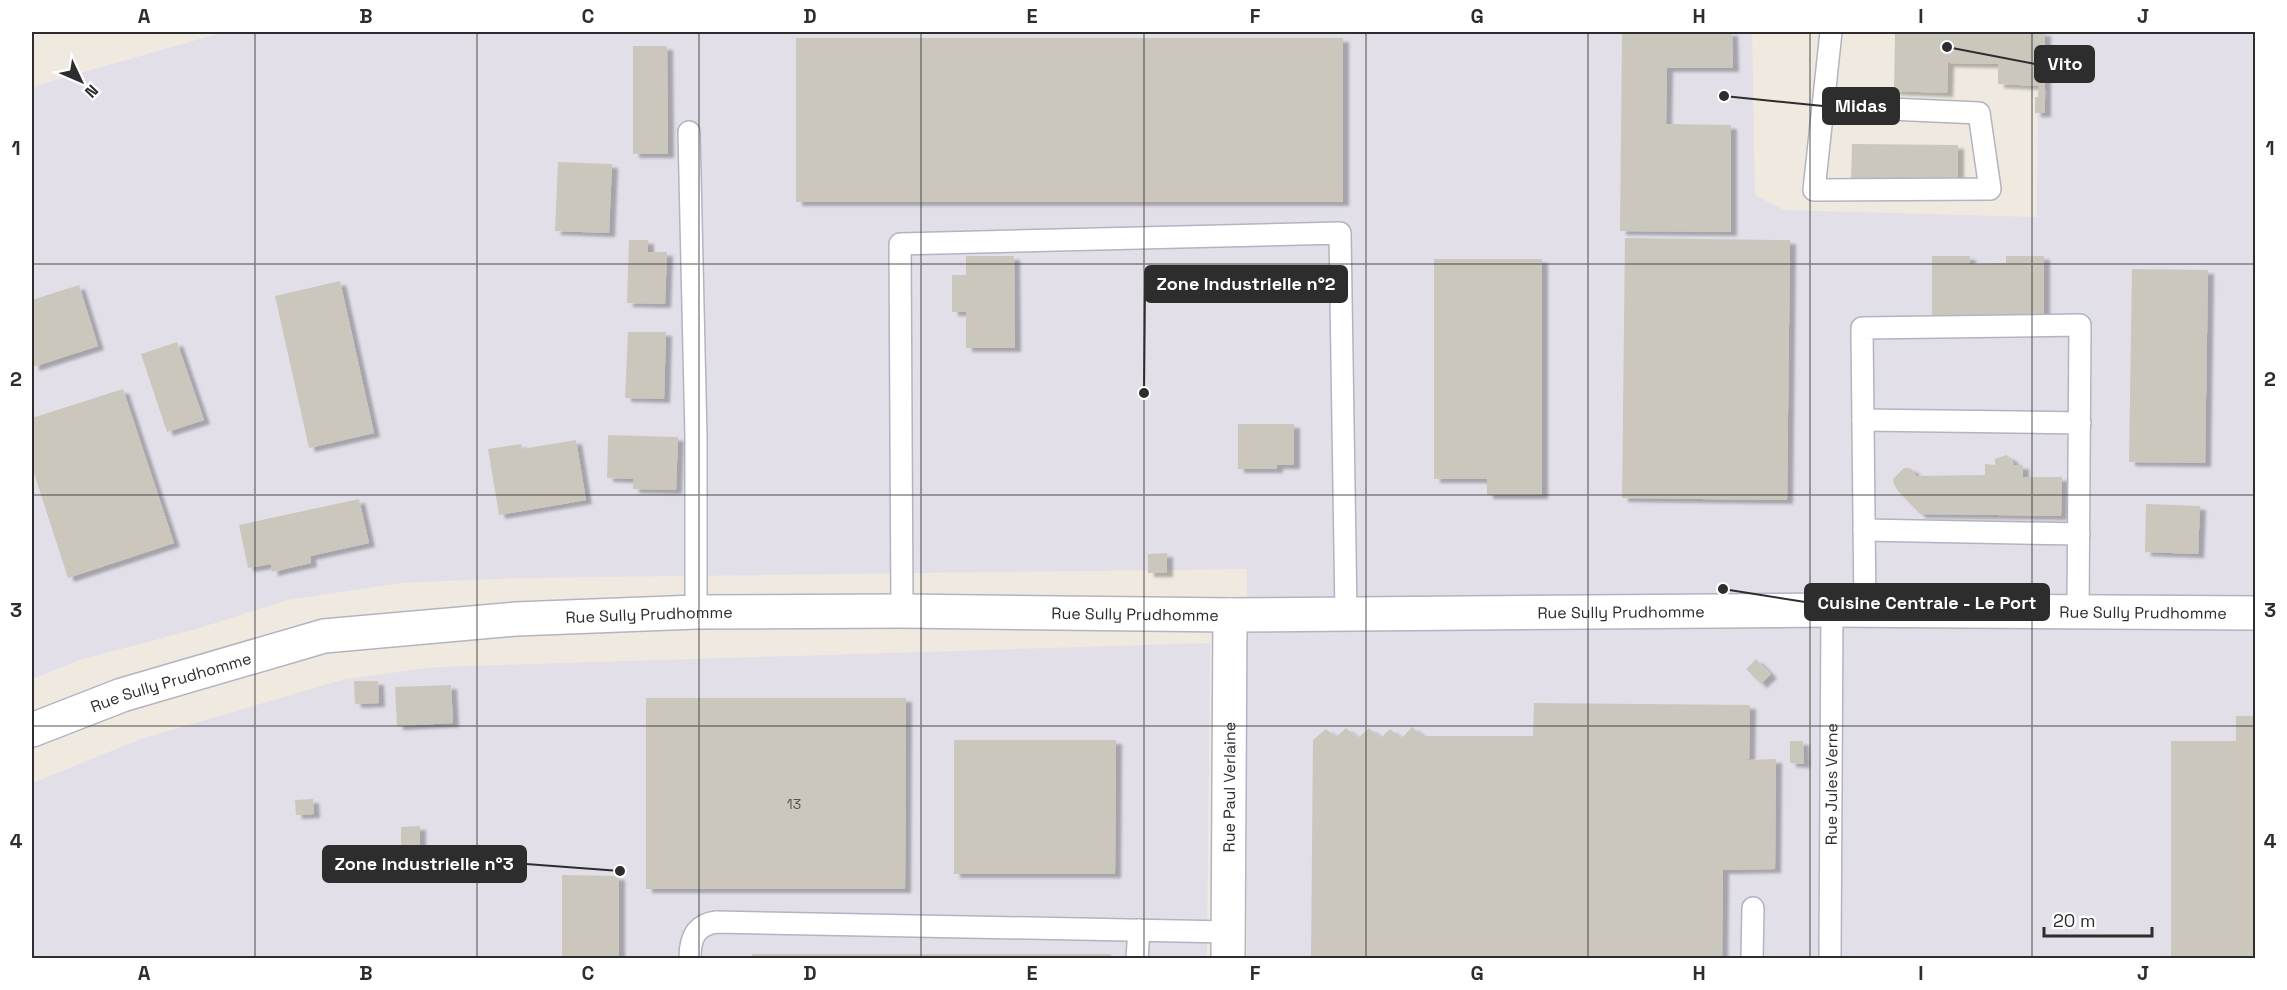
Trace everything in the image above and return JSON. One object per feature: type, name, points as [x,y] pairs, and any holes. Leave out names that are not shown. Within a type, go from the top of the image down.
[{"type":"street","name":"Rue Sully Prudhomme","points":[[32,730],[122,695],[324,636],[516,619],[696,612],[902,611],[1230,615],[1832,610],[2256,613]]},
{"type":"street","name":"Rue Paul Verlaine","points":[[1228,945],[1230,615]]},
{"type":"lane","points":[[1823,106],[1979,113],[1990,189],[1814,190],[1823,106],[1831,32]]},
{"type":"lane","points":[[689,132],[696,425],[696,612]]},
{"type":"lane","points":[[902,611],[900,244],[1340,233],[1346,614]]},
{"type":"lane","points":[[1864,610],[1862,328],[2080,326],[2078,612]]},
{"type":"lane","points":[[1863,420],[2080,423]]},
{"type":"lane","points":[[1863,530],[2079,534]]},
{"type":"lane","name":"Rue Jules Verne","points":[[1830,958],[1832,610]]},
{"type":"lane","points":[[1752,958],[1753,908]]},
{"type":"lane","points":[[690,958],[690,942],[694,934],[708,924],[716,922],[1139,930],[1228,945]]},
{"type":"lane","points":[[1137,958],[1139,930]]},
{"type":"shaded area","points":[[224,32],[1752,32],[1755,195],[1784,210],[2037,217],[2038,32],[2255,32],[2255,958],[1247,958],[1247,569],[515,578],[401,583],[288,600],[193,630],[79,660],[32,679],[32,87]]},
{"type":"shaded area","points":[[1210,643],[1207,958],[32,958],[32,783],[141,739],[345,679],[437,667]]},
{"type":"building","points":[[1622,32],[1732,32],[1733,68],[1667,68],[1666,124],[1731,125],[1731,232],[1620,231]]},
{"type":"building","points":[[1895,32],[2045,32],[2045,113],[2035,113],[2035,97],[2038,97],[2039,86],[1998,84],[1998,64],[1948,63],[1947,93],[1894,91]]},
{"type":"building","points":[[796,38],[1343,38],[1343,202],[796,202]]},
{"type":"building","points":[[633,46],[667,46],[668,154],[633,154]]},
{"type":"building","points":[[1852,144],[1958,145],[1958,181],[1851,180]]},
{"type":"building","points":[[558,162],[612,164],[609,233],[555,231]]},
{"type":"building","points":[[1625,238],[1790,240],[1787,500],[1622,498]]},
{"type":"building","points":[[629,240],[648,240],[648,252],[667,252],[665,304],[627,303]]},
{"type":"building","points":[[966,256],[1014,256],[1015,348],[966,348],[966,312],[952,312],[952,275],[966,275]]},
{"type":"building","points":[[1932,256],[1970,256],[1970,264],[2006,263],[2006,256],[2044,256],[2044,318],[1932,317]]},
{"type":"building","points":[[1434,259],[1542,259],[1542,495],[1487,495],[1487,479],[1434,479]]},
{"type":"building","points":[[2132,269],[2208,270],[2205,463],[2129,462]]},
{"type":"building","points":[[340,281],[374,433],[309,448],[275,296]]},
{"type":"building","points":[[79,285],[98,346],[33,367],[32,300]]},
{"type":"building","points":[[628,332],[666,332],[664,399],[625,398]]},
{"type":"building","points":[[177,342],[204,420],[167,432],[141,354]]},
{"type":"building","points":[[123,389],[174,543],[68,578],[32,467],[32,418]]},
{"type":"building","points":[[1238,424],[1294,424],[1294,465],[1277,465],[1277,469],[1238,469]]},
{"type":"building","points":[[608,435],[678,437],[676,490],[633,489],[633,479],[607,478]]},
{"type":"building","points":[[576,440],[586,500],[499,515],[488,449],[521,444],[522,449]]},
{"type":"building","points":[[2006,455],[2012,459],[2014,465],[2023,465],[2023,477],[2062,477],[2061,516],[1920,514],[1894,484],[1893,479],[1904,468],[1910,468],[1916,476],[1985,475],[1985,464],[1995,465],[1995,459]]},
{"type":"building","points":[[359,499],[369,543],[310,556],[311,563],[272,572],[271,564],[248,568],[239,525]]},
{"type":"building","points":[[2146,504],[2200,506],[2198,554],[2145,552]]},
{"type":"building","points":[[1167,553],[1167,573],[1148,573],[1148,554]]},
{"type":"building","points":[[1756,659],[1771,674],[1761,684],[1746,669]]},
{"type":"building","points":[[354,681],[378,681],[379,703],[355,704]]},
{"type":"building","points":[[451,685],[453,723],[397,726],[395,687]]},
{"type":"building","points":[[646,698],[906,698],[905,889],[646,889]]},
{"type":"building","points":[[1534,703],[1750,705],[1749,760],[1776,759],[1775,869],[1723,870],[1722,958],[1311,958],[1313,740],[1326,729],[1336,737],[1346,728],[1358,738],[1369,728],[1381,738],[1390,729],[1402,738],[1412,727],[1423,736],[1533,736]]},
{"type":"building","points":[[2236,716],[2256,716],[2256,958],[2171,958],[2171,741],[2236,741]]},
{"type":"building","points":[[954,740],[1116,740],[1115,874],[954,874]]},
{"type":"building","points":[[1790,741],[1803,741],[1804,764],[1790,763]]},
{"type":"building","points":[[313,799],[314,814],[296,815],[295,800]]},
{"type":"building","points":[[420,826],[420,850],[401,850],[401,827]]},
{"type":"building","points":[[562,875],[619,876],[619,958],[562,958]]},
{"type":"building","points":[[752,954],[1111,954],[1111,958],[752,958]]},
{"type":"place","name":"Vito","points":[[1947,47]]},
{"type":"place","name":"Midas","points":[[1724,96]]},
{"type":"place","name":"Zone Industrielle n°2","points":[[1144,393]]},
{"type":"place","name":"Cuisine Centrale - Le Port","points":[[1723,589]]},
{"type":"place","name":"Zone industrielle n°3","points":[[620,871]]}]
